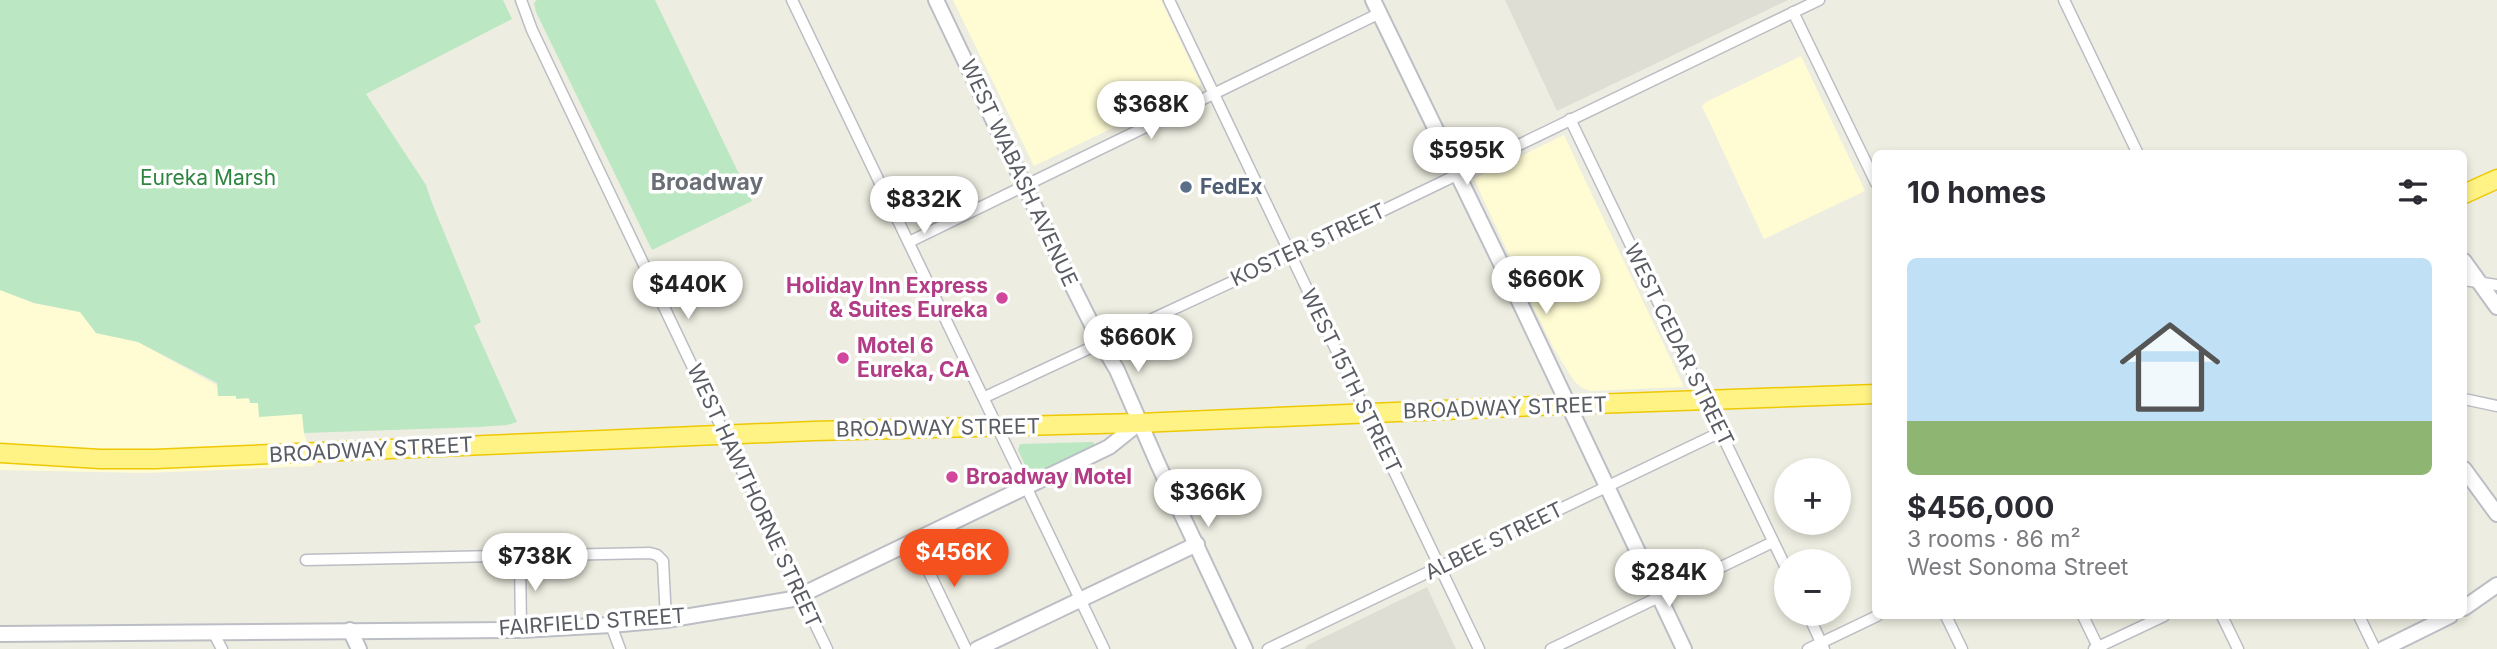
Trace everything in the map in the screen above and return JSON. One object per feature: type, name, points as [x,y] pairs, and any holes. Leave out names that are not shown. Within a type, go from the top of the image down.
[{"type":"highway","points":[[2467,193],[2497,179]]},
{"type":"highway","name":"BROADWAY STREET","points":[[0,453],[100,459],[155,459],[813,431],[1139,423],[1872,394]]},
{"type":"street","name":"WEST HAWTHORNE STREET","points":[[521,0],[529,22],[827,649]]},
{"type":"street","points":[[792,0],[1104,649]]},
{"type":"street","name":"WEST WABASH AVENUE","points":[[936,0],[1101,343],[1117,370],[1139,423],[1245,649]]},
{"type":"street","name":"WEST 15TH STREET","points":[[1169,0],[1479,649]]},
{"type":"street","name":"KOSTER STREET","points":[[985,397],[1819,0]]},
{"type":"street","points":[[2064,0],[2136,150]]},
{"type":"street","points":[[909,242],[1214,94],[1377,7],[1684,649]]},
{"type":"street","points":[[1793,12],[1872,175]]},
{"type":"street","name":"WEST CEDAR STREET","points":[[1570,120],[1776,549]]},
{"type":"street","points":[[2467,265],[2497,307]]},
{"type":"street","points":[[2467,281],[2497,285]]},
{"type":"street","points":[[2467,400],[2497,406]]},
{"type":"street","name":"FAIRFIELD STREET","points":[[0,634],[521,630],[666,620],[801,596],[1109,447],[1139,423]]},
{"type":"street","name":"ALBEE STREET","points":[[1268,649],[1721,432]]},
{"type":"street","points":[[2467,474],[2497,514]]},
{"type":"street","points":[[914,541],[966,649]]},
{"type":"street","points":[[1551,649],[1773,542]]},
{"type":"street","points":[[977,649],[1196,544]]},
{"type":"street","points":[[306,560],[650,553],[663,561],[666,620]]},
{"type":"street","points":[[520,557],[521,630]]},
{"type":"street","points":[[2467,606],[2497,585]]},
{"type":"street","points":[[1808,649],[1823,646],[1872,619]]},
{"type":"street","points":[[1947,619],[1962,649]]},
{"type":"street","points":[[2083,619],[2097,648],[2158,619]]},
{"type":"street","points":[[2223,619],[2238,649]]},
{"type":"street","points":[[2360,619],[2375,649]]},
{"type":"street","points":[[2383,649],[2444,619]]},
{"type":"street","points":[[611,625],[620,649]]},
{"type":"street","points":[[1814,626],[1823,646]]},
{"type":"street","points":[[350,630],[359,649]]},
{"type":"street","points":[[214,634],[222,649]]},
{"type":"street","points":[[1573,638],[1578,649]]},
{"type":"shaded area","points":[[953,0],[1161,0],[1201,85],[1034,166]]},
{"type":"shaded area","points":[[1505,0],[1788,0],[1557,111]]},
{"type":"shaded area","points":[[1801,56],[1865,191],[1764,239],[1702,106]]},
{"type":"shaded area","points":[[1564,135],[1684,387],[1591,391],[1582,388],[1574,381],[1553,347],[1529,298],[1474,179]]},
{"type":"shaded area","points":[[0,290],[34,303],[80,312],[96,333],[138,342],[236,396],[303,414],[304,433],[314,466],[145,473],[0,470]]},
{"type":"shaded area","points":[[1427,587],[1456,649],[1305,649],[1308,645]]},
{"type":"green space","name":"Eureka Marsh","points":[[0,0],[503,0],[512,19],[366,94],[426,185],[481,322],[474,326],[517,422],[478,427],[304,433],[302,414],[259,417],[258,403],[250,403],[249,398],[218,396],[217,383],[138,342],[96,333],[80,312],[34,303],[0,290]]},
{"type":"green space","points":[[537,0],[655,0],[752,201],[652,250],[536,12],[534,3]]},
{"type":"green space","points":[[1093,442],[1095,446],[1030,476],[1018,450],[1020,444]]},
{"type":"place","name":"FedEx","points":[[1186,187]]},
{"type":"place","name":"Holiday Inn Express & Suites Eureka","points":[[1002,298]]},
{"type":"place","name":"Motel 6 Eureka, CA","points":[[843,358]]},
{"type":"place","name":"Broadway Motel","points":[[952,477]]},
{"type":"district","name":"Broadway","points":[[707,182]]}]
